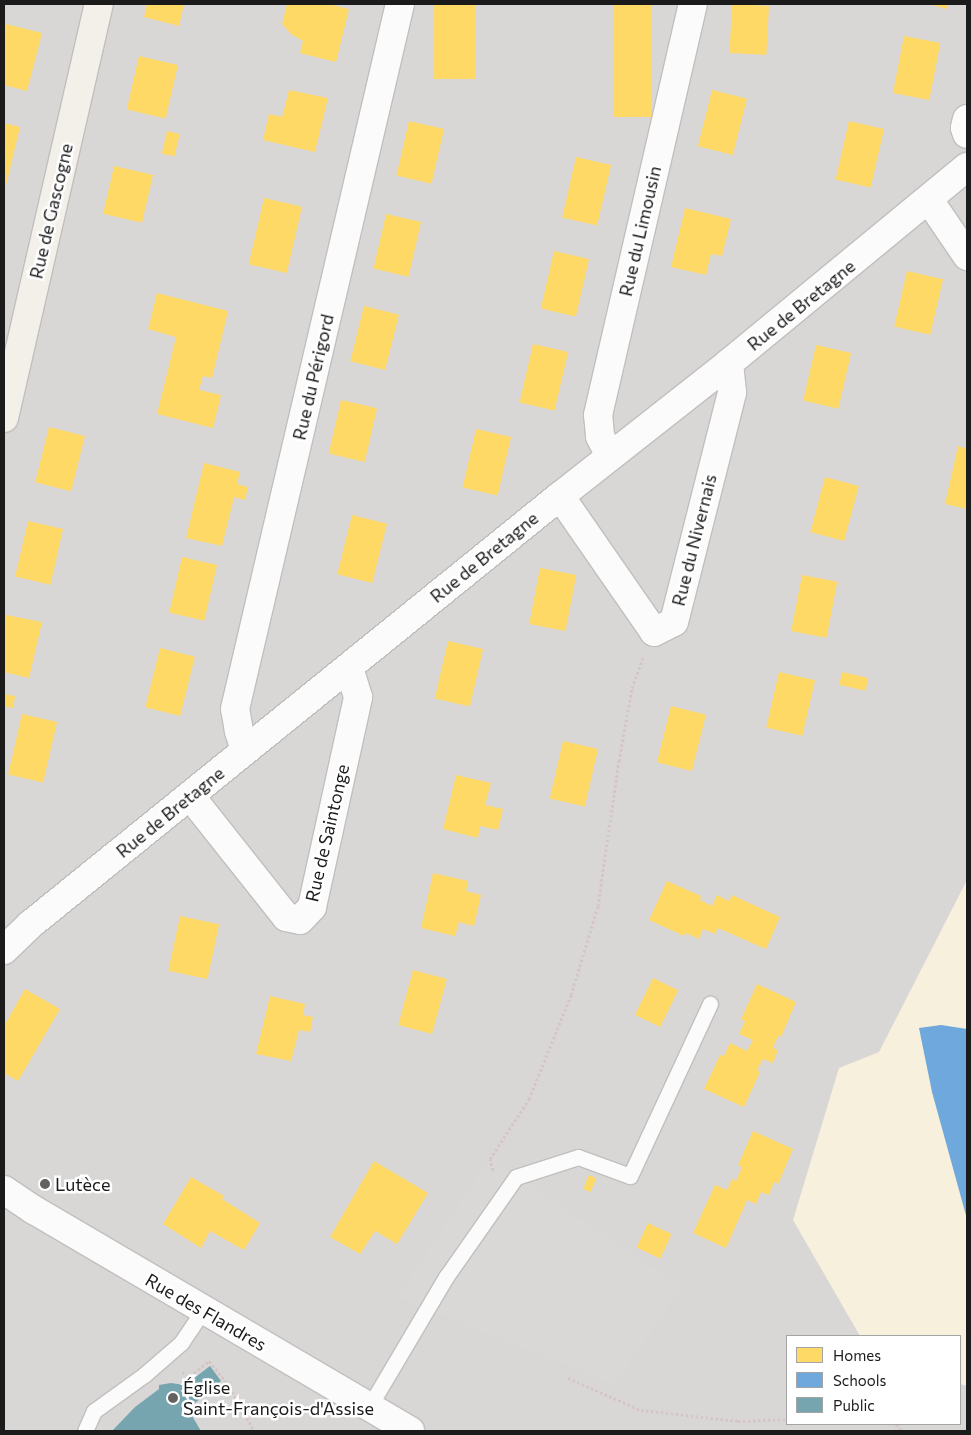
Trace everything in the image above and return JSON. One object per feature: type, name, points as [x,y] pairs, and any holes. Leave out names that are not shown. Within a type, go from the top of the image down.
[{"type":"street","name":"Rue de Gascogne","points":[[4,418],[99,4]]},
{"type":"street","name":"Rue du Périgord","points":[[245,750],[238,731],[235,709],[400,4]]},
{"type":"street","name":"Rue du Limousin","points":[[610,456],[600,436],[598,416],[693,4]]},
{"type":"street","points":[[967,119],[965,128],[967,134]]},
{"type":"street","name":"Rue de Bretagne","points":[[4,950],[31,924],[191,797],[245,750],[610,456],[729,364],[967,167]]},
{"type":"street","points":[[929,200],[967,256]]},
{"type":"street","name":"Rue du Nivernais","points":[[654,632],[674,622],[732,392],[729,364]]},
{"type":"street","points":[[560,496],[654,632]]},
{"type":"street","name":"Rue de Saintonge","points":[[191,797],[286,917],[300,920],[312,907],[358,698],[349,667]]},
{"type":"street","points":[[4,939],[31,924]]},
{"type":"street","name":"Rue des Flandres","points":[[4,1190],[34,1210],[410,1431]]},
{"type":"lane","points":[[368,1407],[446,1277],[516,1177],[578,1157],[630,1176],[710,1004]]},
{"type":"lane","points":[[85,1431],[94,1411],[144,1375],[181,1343],[203,1310]]},
{"type":"path","points":[[502,1197],[490,1159],[529,1099],[571,995],[598,906],[619,761],[632,688],[654,632]]},
{"type":"path","points":[[178,1372],[190,1376],[209,1361],[230,1387],[254,1431]]},
{"type":"path","points":[[568,1378],[642,1410],[738,1421],[786,1418]]},
{"type":"shaded area","points":[[4,4],[967,4],[967,1431],[4,1431]]},
{"type":"shaded area","points":[[967,880],[967,1386],[961,1384],[961,1335],[859,1335],[793,1220],[839,1068],[879,1052]]},
{"type":"shaded area","points":[[490,1159],[682,1288],[614,1384],[397,1297]]},
{"type":"building: Homes","points":[[147,4],[184,4],[179,26],[144,17]]},
{"type":"building: Homes","points":[[287,4],[328,4],[349,9],[336,62],[300,53],[303,41],[291,34],[282,24]]},
{"type":"building: Homes","points":[[434,4],[475,4],[475,79],[434,79]]},
{"type":"building: Homes","points":[[613,4],[652,4],[652,117],[613,117]]},
{"type":"building: Homes","points":[[732,4],[769,6],[766,55],[729,53]]},
{"type":"building: Homes","points":[[928,4],[948,4],[947,9]]},
{"type":"building: Homes","points":[[6,24],[42,33],[27,91],[4,85],[4,33]]},
{"type":"building: Homes","points":[[904,36],[940,43],[929,100],[893,93]]},
{"type":"building: Homes","points":[[139,56],[178,65],[166,119],[127,110]]},
{"type":"building: Homes","points":[[289,90],[328,98],[315,152],[263,140],[269,114],[282,117]]},
{"type":"building: Homes","points":[[712,90],[747,99],[733,155],[698,146]]},
{"type":"building: Homes","points":[[409,121],[444,129],[431,184],[396,176]]},
{"type":"building: Homes","points":[[849,121],[884,129],[871,188],[836,179]]},
{"type":"building: Homes","points":[[4,123],[20,127],[6,185],[4,184]]},
{"type":"building: Homes","points":[[167,131],[180,134],[174,156],[162,153]]},
{"type":"building: Homes","points":[[576,157],[611,165],[597,226],[562,217]]},
{"type":"building: Homes","points":[[114,166],[153,175],[142,223],[103,214]]},
{"type":"building: Homes","points":[[264,198],[302,207],[287,273],[249,264]]},
{"type":"building: Homes","points":[[685,208],[731,219],[722,256],[711,254],[706,275],[671,267]]},
{"type":"building: Homes","points":[[386,214],[421,222],[408,277],[373,269]]},
{"type":"building: Homes","points":[[554,251],[589,259],[576,317],[541,308]]},
{"type":"building: Homes","points":[[907,271],[943,279],[930,335],[894,327]]},
{"type":"building: Homes","points":[[157,293],[228,311],[212,378],[203,376],[199,390],[221,395],[213,428],[157,414],[176,337],[148,329]]},
{"type":"building: Homes","points":[[364,306],[399,315],[385,370],[350,361]]},
{"type":"building: Homes","points":[[533,344],[568,352],[555,411],[520,402]]},
{"type":"building: Homes","points":[[816,345],[851,353],[838,409],[803,401]]},
{"type":"building: Homes","points":[[341,400],[377,408],[365,462],[329,454]]},
{"type":"building: Homes","points":[[49,427],[85,436],[71,491],[35,482]]},
{"type":"building: Homes","points":[[476,429],[511,437],[498,496],[463,487]]},
{"type":"building: Homes","points":[[958,446],[967,449],[967,509],[945,504]]},
{"type":"building: Homes","points":[[204,463],[240,472],[237,484],[248,487],[245,500],[234,497],[222,546],[186,538]]},
{"type":"building: Homes","points":[[825,477],[859,486],[844,541],[810,532]]},
{"type":"building: Homes","points":[[352,515],[387,524],[372,583],[337,574]]},
{"type":"building: Homes","points":[[28,521],[63,529],[50,585],[15,577]]},
{"type":"building: Homes","points":[[182,557],[217,565],[204,621],[169,613]]},
{"type":"building: Homes","points":[[540,568],[576,575],[565,631],[529,624]]},
{"type":"building: Homes","points":[[802,575],[837,582],[826,638],[791,631]]},
{"type":"building: Homes","points":[[6,615],[42,622],[29,678],[4,672],[4,625]]},
{"type":"building: Homes","points":[[448,641],[483,649],[470,707],[435,698]]},
{"type":"building: Homes","points":[[160,648],[195,657],[180,716],[145,707]]},
{"type":"building: Homes","points":[[779,672],[815,680],[802,736],[766,728]]},
{"type":"building: Homes","points":[[842,672],[868,678],[865,691],[839,685]]},
{"type":"building: Homes","points":[[4,694],[15,696],[13,708],[4,706]]},
{"type":"building: Homes","points":[[671,706],[706,715],[692,771],[657,762]]},
{"type":"building: Homes","points":[[22,714],[57,722],[43,783],[8,774]]},
{"type":"building: Homes","points":[[563,741],[598,749],[585,807],[550,798]]},
{"type":"building: Homes","points":[[456,775],[491,783],[485,805],[503,809],[498,830],[480,826],[478,838],[443,829]]},
{"type":"building: Homes","points":[[433,873],[468,881],[466,891],[481,895],[474,926],[459,922],[455,936],[421,928]]},
{"type":"building: Homes","points":[[667,881],[701,896],[700,900],[712,906],[717,895],[729,901],[732,895],[780,917],[766,949],[718,928],[715,934],[703,929],[699,939],[686,933],[684,936],[649,920]]},
{"type":"building: Homes","points":[[180,916],[219,924],[207,979],[168,971]]},
{"type":"building: Homes","points":[[413,970],[447,979],[432,1034],[398,1025]]},
{"type":"building: Homes","points":[[653,978],[678,990],[660,1027],[635,1015]]},
{"type":"building: Homes","points":[[757,984],[796,1002],[781,1037],[778,1036],[773,1048],[778,1050],[773,1063],[763,1059],[757,1070],[760,1072],[744,1107],[704,1089],[720,1055],[724,1056],[730,1043],[747,1051],[753,1040],[739,1034],[745,1021],[741,1019]]},
{"type":"building: Homes","points":[[25,989],[60,1009],[18,1081],[4,1073],[4,1026]]},
{"type":"building: Homes","points":[[270,996],[305,1004],[303,1015],[313,1017],[310,1032],[299,1030],[291,1061],[256,1054]]},
{"type":"building: Homes","points":[[753,1131],[793,1149],[778,1184],[774,1182],[769,1195],[761,1192],[756,1204],[747,1200],[726,1248],[693,1233],[715,1185],[727,1190],[732,1179],[736,1181],[742,1167],[738,1165]]},
{"type":"building: Homes","points":[[374,1161],[428,1193],[397,1244],[375,1231],[360,1254],[330,1237]]},
{"type":"building: Homes","points":[[589,1175],[596,1178],[591,1192],[583,1189]]},
{"type":"building: Homes","points":[[191,1177],[224,1196],[222,1199],[260,1223],[244,1250],[210,1231],[201,1248],[163,1224]]},
{"type":"building: Homes","points":[[648,1223],[672,1234],[660,1258],[637,1247]]},
{"type":"building: Schools","points":[[941,1025],[967,1029],[967,1219],[932,1092],[919,1028]]},
{"type":"building: Public","name":"Église Saint-François-d'Assise","points":[[210,1366],[221,1381],[188,1409],[201,1431],[112,1431],[135,1407],[159,1389],[159,1385],[171,1383],[185,1385]]},
{"type":"place","name":"Lutèce","points":[[45,1184]]},
{"type":"place","name":"Église Saint-François-d'Assise","points":[[173,1398]]}]
